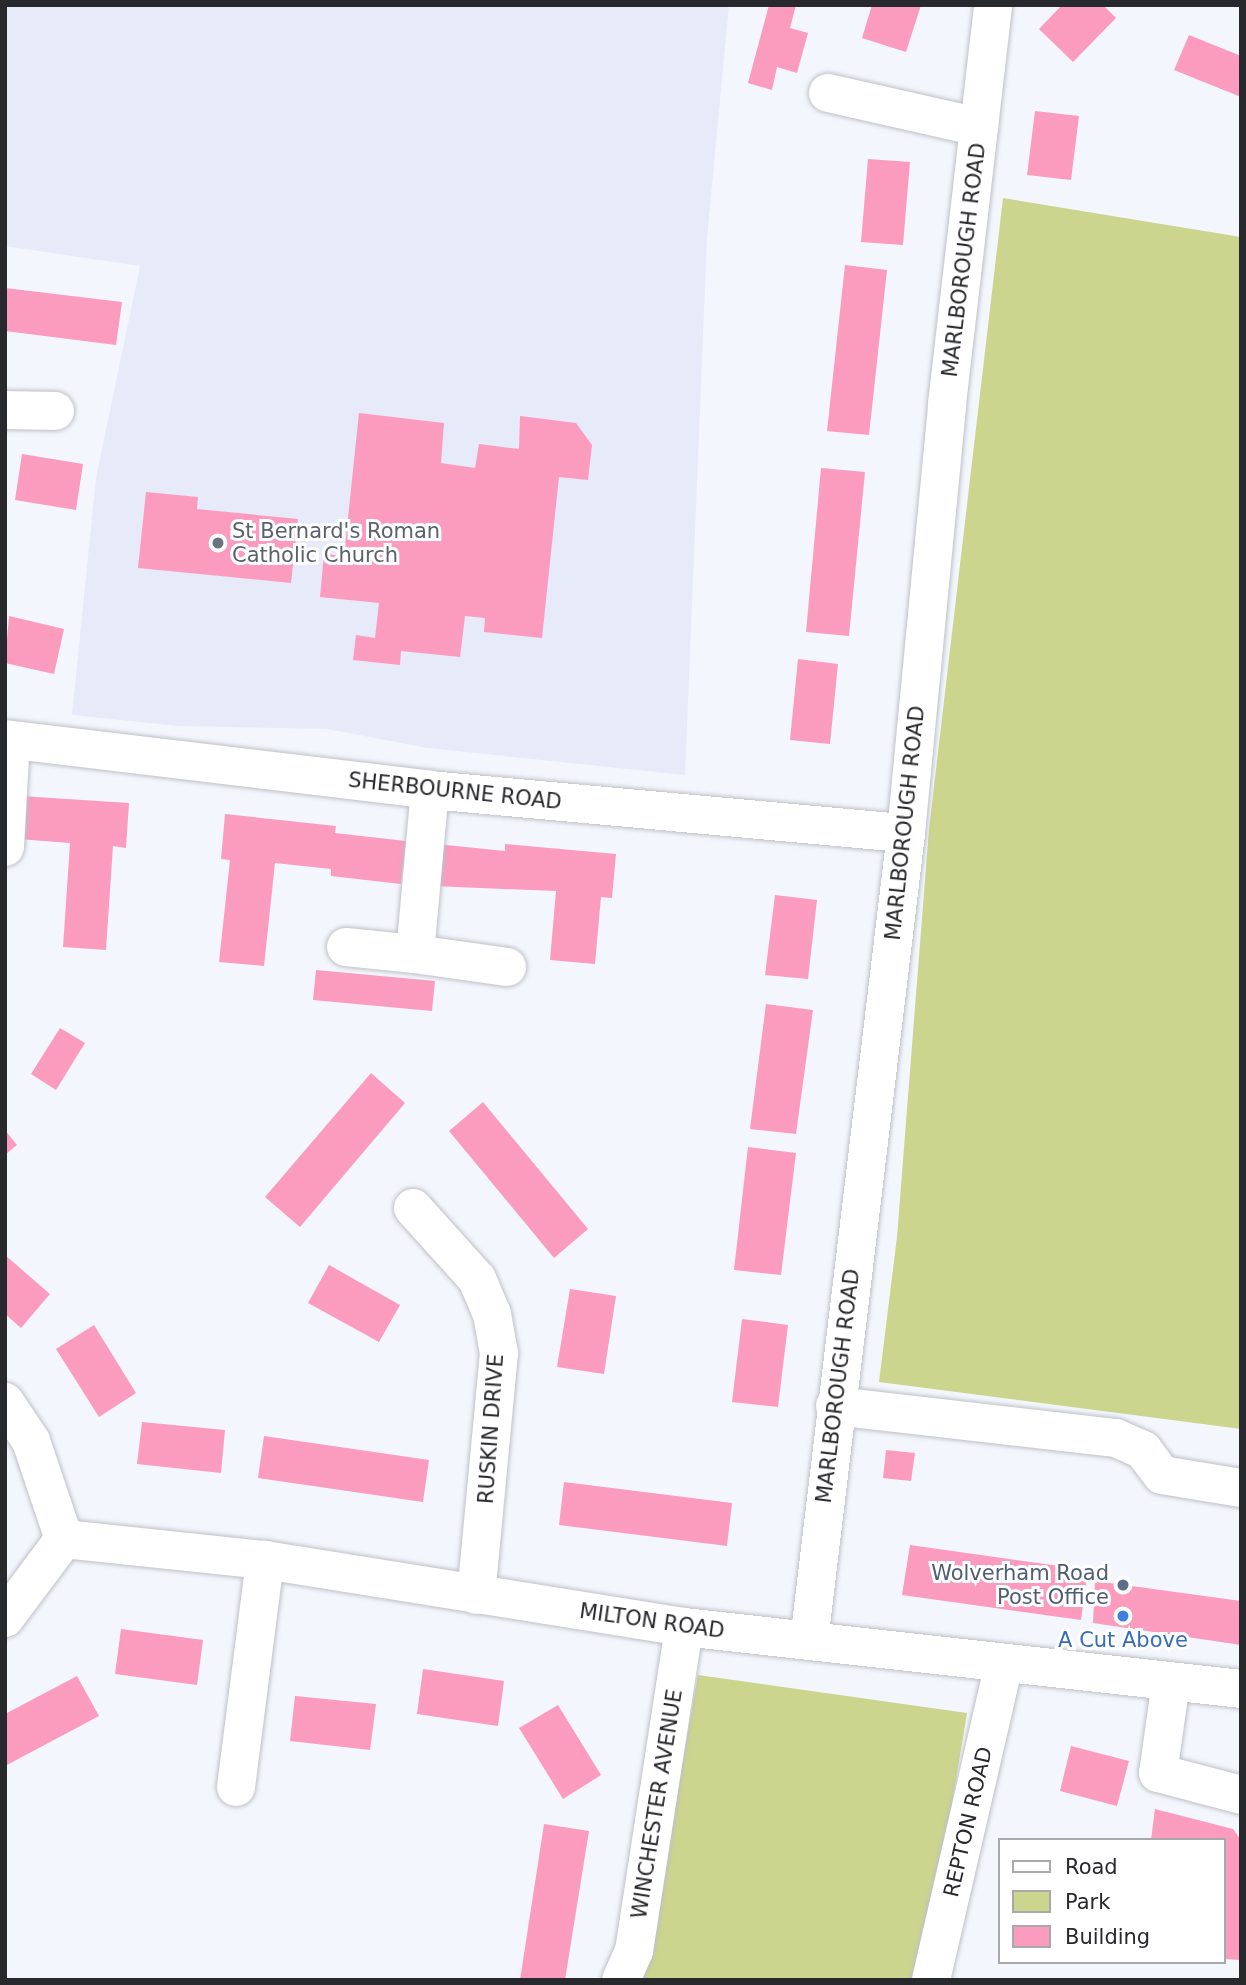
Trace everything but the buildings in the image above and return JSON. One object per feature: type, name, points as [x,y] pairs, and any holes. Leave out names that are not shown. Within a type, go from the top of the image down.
[{"type":"street","name":"MARLBOROUGH ROAD","points":[[809,1641],[835,1406],[906,833],[993,5]]},
{"type":"street","points":[[828,93],[979,127]]},
{"type":"street","points":[[5,410],[55,411]]},
{"type":"street","points":[[5,847],[8,740]]},
{"type":"street","name":"SHERBOURNE ROAD","points":[[8,740],[430,790],[906,833]]},
{"type":"street","points":[[415,954],[430,790]]},
{"type":"street","points":[[346,947],[507,967]]},
{"type":"street","name":"RUSKIN DRIVE","points":[[412,1208],[477,1279],[492,1314],[499,1353],[476,1595]]},
{"type":"street","points":[[5,1402],[31,1441],[65,1539],[5,1618]]},
{"type":"street","points":[[835,1406],[1116,1438],[1143,1450],[1162,1475],[1241,1488]]},
{"type":"street","name":"MILTON ROAD","points":[[65,1539],[265,1560],[684,1627],[1241,1689]]},
{"type":"street","points":[[236,1787],[265,1560]]},
{"type":"street","name":"WINCHESTER AVENUE","points":[[621,1980],[634,1951],[684,1627]]},
{"type":"street","name":"REPTON ROAD","points":[[931,1980],[1004,1664]]},
{"type":"street","points":[[1171,1682],[1158,1773],[1241,1796]]},
{"type":"shaded area","points":[[5,5],[729,5],[707,238],[685,775],[428,748],[327,729],[179,726],[72,715],[96,478],[140,266],[5,246]]},
{"type":"green space","points":[[1003,198],[1241,237],[1241,1429],[879,1382],[897,1237],[929,829]]},
{"type":"green space","points":[[698,1675],[967,1713],[923,1980],[639,1980],[658,1900]]},
{"type":"place","name":"St Bernard's Roman Catholic Church","points":[[218,543]]},
{"type":"place","name":"Wolverham Road Post Office","points":[[1123,1585]]},
{"type":"place","name":"A Cut Above","points":[[1123,1616]]}]
